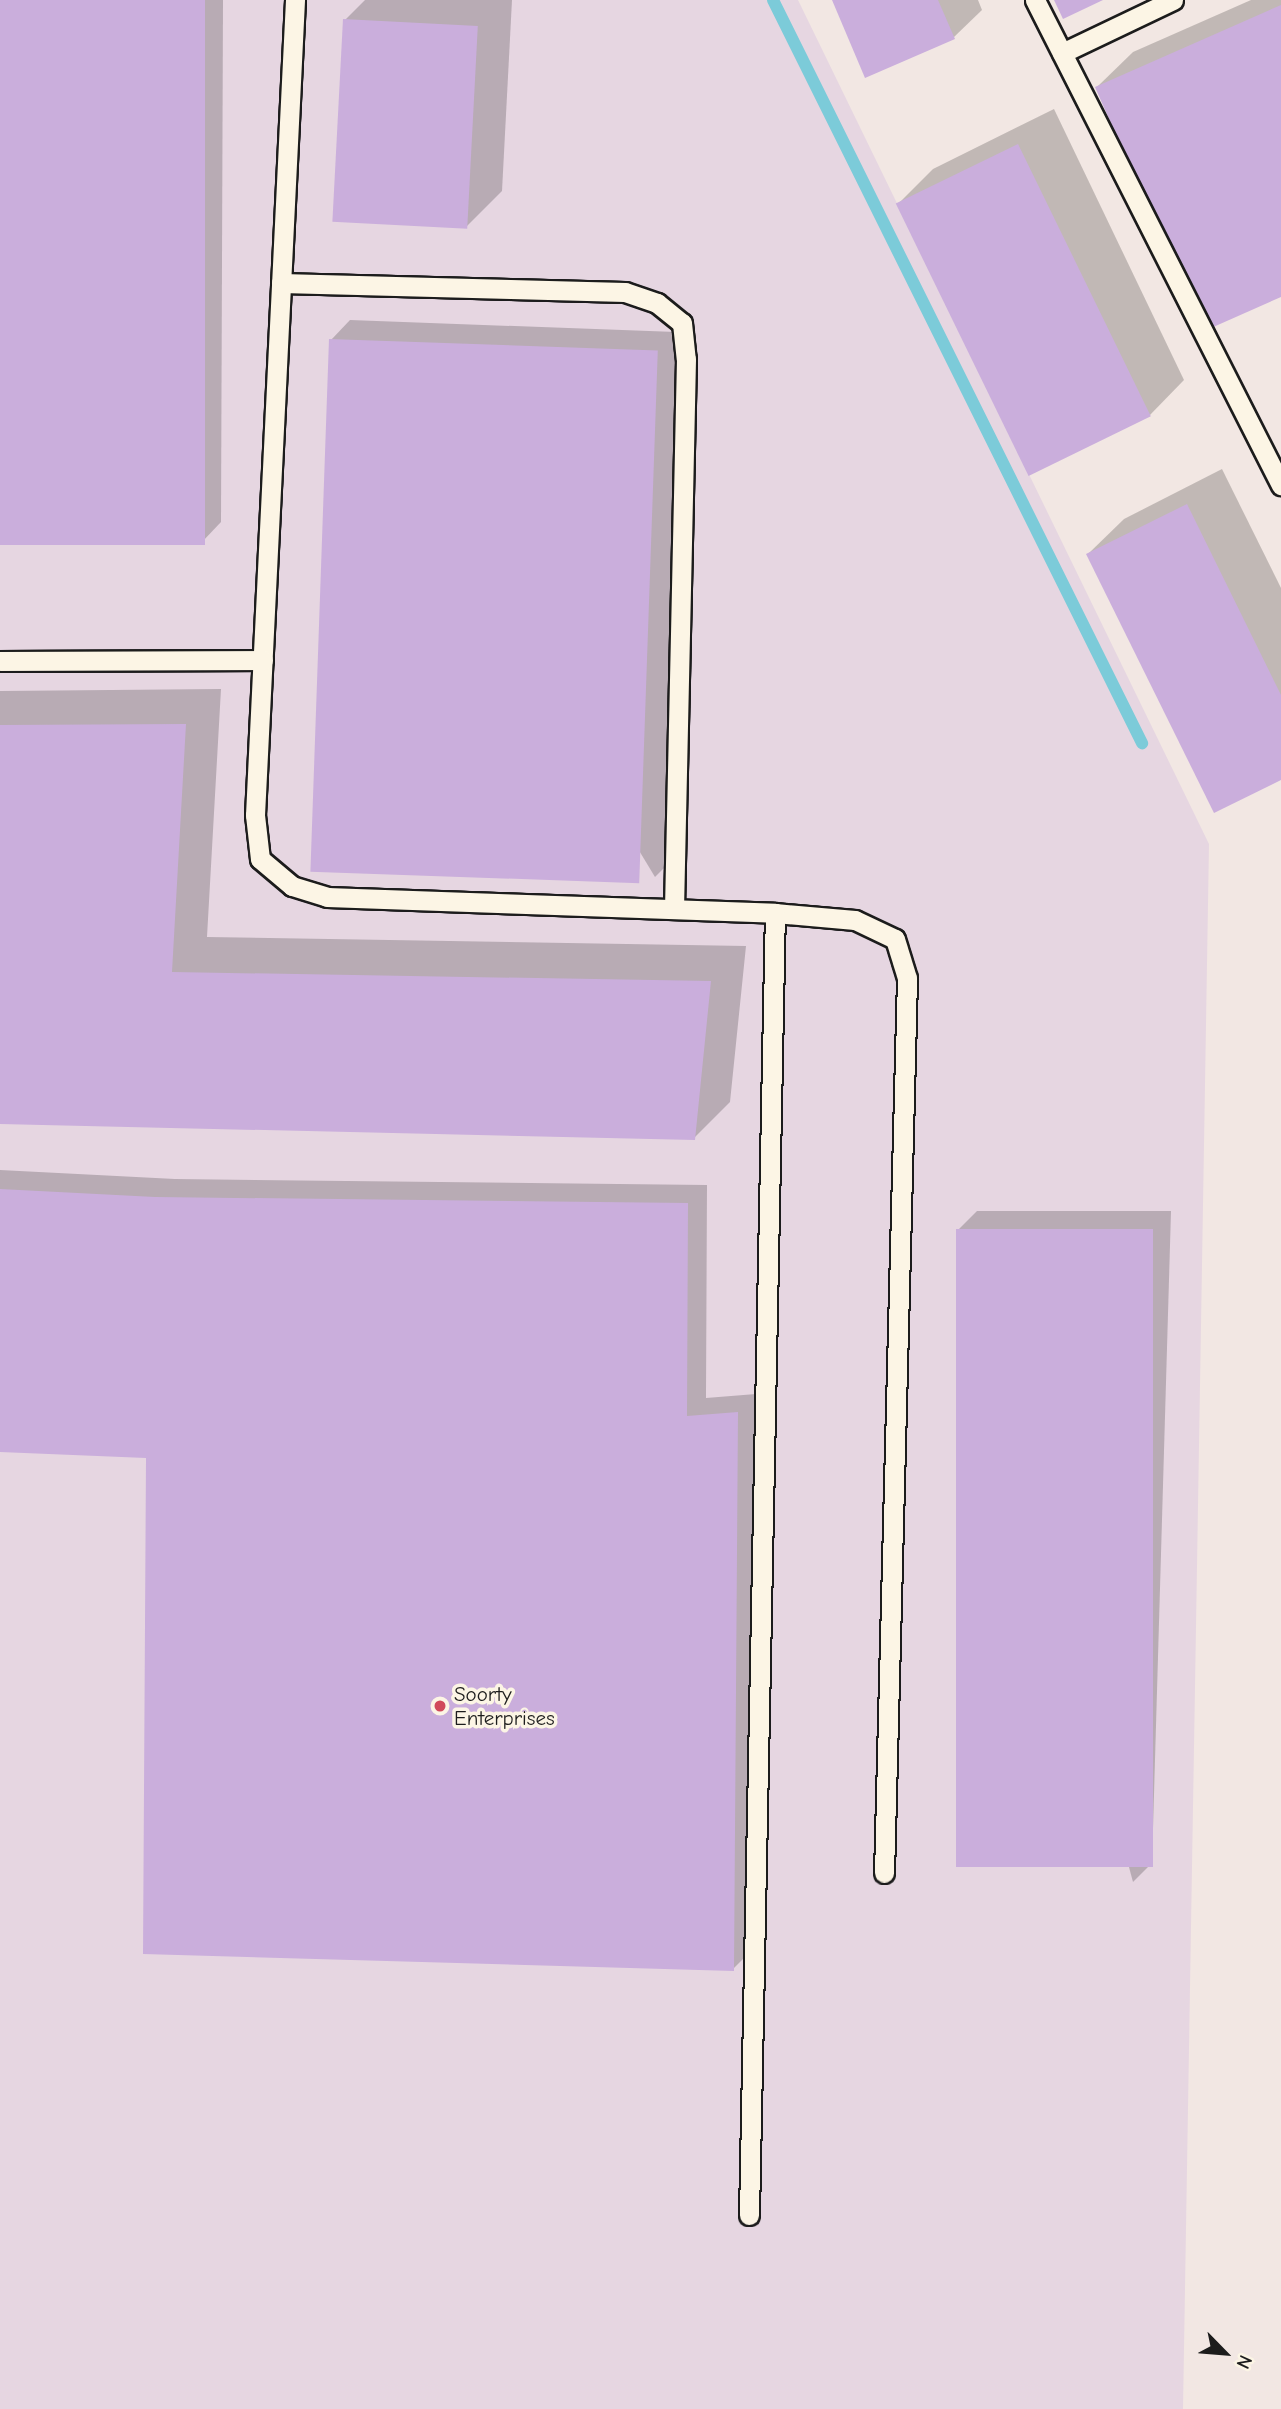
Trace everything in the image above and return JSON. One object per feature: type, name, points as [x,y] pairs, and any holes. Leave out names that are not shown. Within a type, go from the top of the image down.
[{"type":"lane","points":[[295,0],[256,815],[260,859],[292,886],[327,897],[775,913],[855,920],[895,939],[907,978],[884,1872]]},
{"type":"lane","points":[[1035,0],[1281,485]]},
{"type":"lane","points":[[1062,53],[1173,0]]},
{"type":"lane","points":[[281,283],[625,292],[657,303],[682,323],[686,373],[674,909]]},
{"type":"lane","points":[[0,661],[263,660]]},
{"type":"lane","points":[[749,2215],[775,913]]},
{"type":"shaded area","points":[[0,0],[798,0],[1209,844],[1183,2409],[0,2409]]},
{"type":"building","points":[[0,0],[205,0],[205,545],[0,545]]},
{"type":"building","points":[[832,0],[938,0],[955,39],[865,78]]},
{"type":"building","points":[[1054,0],[1103,0],[1063,19]]},
{"type":"building","points":[[1281,5],[1281,297],[1202,332],[1095,87]]},
{"type":"building","points":[[343,19],[478,26],[467,229],[332,222]]},
{"type":"building","points":[[1018,144],[1151,416],[1029,476],[896,204]]},
{"type":"building","points":[[329,339],[658,350],[639,883],[310,872]]},
{"type":"building","points":[[1187,504],[1281,695],[1281,780],[1214,813],[1086,554]]},
{"type":"building","points":[[186,724],[172,972],[711,981],[695,1140],[0,1124],[0,725]]},
{"type":"building","name":"Soorty Enterprises","points":[[0,1189],[155,1197],[688,1203],[687,1416],[738,1412],[734,1971],[143,1954],[146,1458],[0,1452]]},
{"type":"building","points":[[956,1229],[1153,1229],[1153,1867],[956,1867]]},
{"type":"waterway","points":[[773,0],[1142,743]]},
{"type":"place","name":"Soorty Enterprises","points":[[440,1706]]}]
